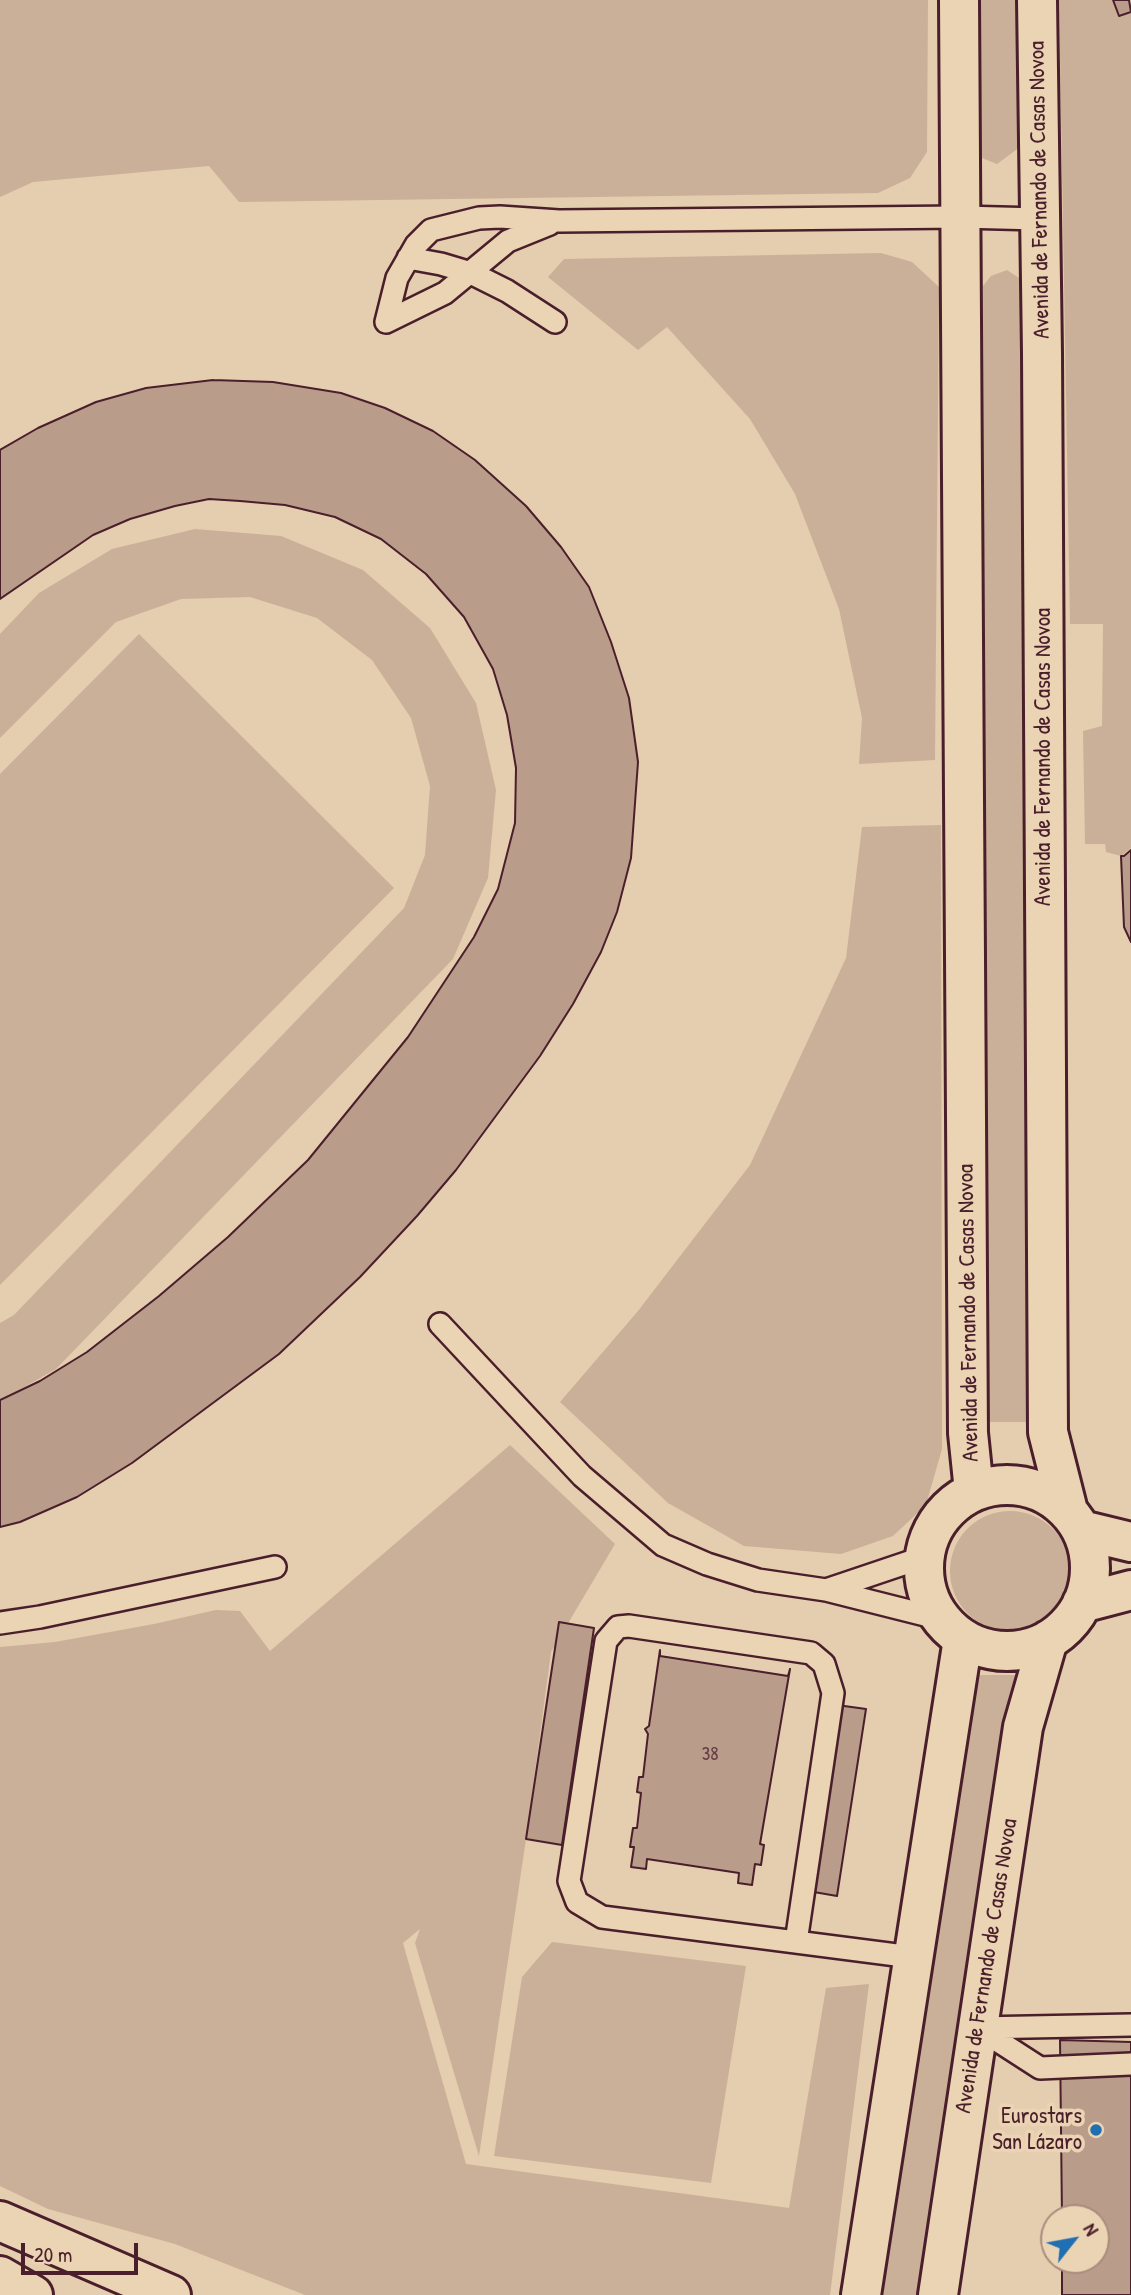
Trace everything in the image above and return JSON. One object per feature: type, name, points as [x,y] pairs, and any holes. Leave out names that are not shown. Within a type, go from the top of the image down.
[{"type":"main road","name":"Avenida de Fernando de Casas Novoa","points":[[958,0],[968,1433],[974,1491]]},
{"type":"main road","name":"Avenida de Fernando de Casas Novoa","points":[[1037,0],[1042,367],[1048,1432],[1074,1521]]},
{"type":"main road","points":[[998,1485],[1024,1486],[1047,1495],[1074,1521],[1089,1554],[1090,1579],[1082,1604],[1068,1625],[1048,1640],[1027,1649],[1005,1651],[984,1648],[952,1629],[930,1600],[924,1579],[924,1557],[933,1530],[950,1506],[974,1491],[998,1485]]},
{"type":"main road","points":[[1074,1521],[1131,1542]]},
{"type":"main road","points":[[1082,1604],[1131,1590]]},
{"type":"main road","points":[[861,2295],[912,1957],[952,1629]]},
{"type":"main road","name":"Avenida de Fernando de Casas Novoa","points":[[938,2295],[1023,1727],[1048,1640]]},
{"type":"main road","points":[[0,2221],[171,2295]]},
{"type":"main road","points":[[0,2276],[33,2295]]},
{"type":"lane","points":[[559,221],[509,241],[445,293],[386,322],[397,278],[416,245],[431,230],[456,223],[500,217],[559,221],[961,217],[1039,219]]},
{"type":"lane","points":[[408,258],[471,273],[507,290],[555,322]]},
{"type":"lane","points":[[440,1324],[582,1476],[663,1545],[707,1564],[758,1580],[826,1590],[952,1629]]},
{"type":"lane","points":[[826,1590],[924,1557]]},
{"type":"lane","points":[[0,1623],[40,1618],[275,1567]]},
{"type":"lane","points":[[796,1942],[833,1693],[824,1664],[811,1653],[629,1626],[618,1627],[606,1641],[569,1881],[577,1902],[602,1917],[912,1957]]},
{"type":"lane","points":[[978,2028],[1131,2025]]},
{"type":"lane","points":[[978,2028],[1040,2068],[1131,2064]]},
{"type":"shaded area","points":[[0,0],[928,0],[927,152],[910,178],[878,193],[239,202],[209,166],[33,182],[0,197]]},
{"type":"shaded area","points":[[975,0],[1018,0],[1020,147],[997,164],[982,158],[975,145]]},
{"type":"shaded area","points":[[1059,0],[1113,0],[1119,16],[1131,12],[1131,848],[1121,856],[1106,852],[1105,844],[1085,844],[1083,731],[1102,726],[1103,624],[1070,624]]},
{"type":"shaded area","points":[[881,253],[912,262],[939,287],[935,760],[859,764],[862,718],[839,609],[795,494],[750,419],[667,327],[638,350],[548,277],[564,259]]},
{"type":"shaded area","points":[[1007,270],[1022,280],[1028,1422],[987,1422],[983,286],[991,276]]},
{"type":"shaded area","points":[[195,529],[281,536],[363,570],[430,628],[476,703],[496,790],[488,878],[453,959],[56,1369],[0,1401],[0,1323],[14,1315],[404,908],[425,855],[430,786],[411,718],[372,660],[317,618],[250,597],[181,599],[116,622],[0,738],[0,634],[39,593],[112,549]]},
{"type":"shaded area","points":[[139,634],[394,888],[0,1285],[0,774]]},
{"type":"shaded area","points":[[941,825],[942,1449],[926,1505],[893,1536],[841,1554],[744,1546],[668,1503],[560,1402],[638,1311],[750,1165],[846,958],[862,827]]},
{"type":"shaded area","points":[[510,1445],[615,1544],[551,1652],[479,2156],[415,1943],[420,1929],[403,1943],[466,2164],[789,2208],[826,1988],[869,1984],[830,2295],[305,2295],[175,2244],[48,2209],[0,2186],[0,1647],[55,1642],[216,1610],[240,1611],[270,1651]]},
{"type":"shaded area","points":[[1010,1511],[1033,1516],[1052,1529],[1065,1548],[1070,1571],[1065,1594],[1052,1613],[1033,1626],[1010,1631],[987,1626],[968,1613],[955,1594],[950,1571],[955,1548],[968,1529],[987,1516]]},
{"type":"shaded area","points":[[975,1675],[1016,1675],[919,2295],[880,2295]]},
{"type":"shaded area","points":[[552,1942],[746,1966],[711,2183],[494,2156],[522,1977]]},
{"type":"building","points":[[1113,0],[1129,0],[1131,12],[1119,16]]},
{"type":"building","points":[[213,380],[273,382],[341,393],[385,408],[433,431],[475,460],[526,506],[561,547],[589,587],[629,698],[638,762],[631,858],[617,912],[601,952],[573,1004],[540,1056],[456,1170],[360,1277],[279,1354],[132,1463],[77,1497],[20,1522],[0,1527],[0,1400],[40,1381],[87,1352],[159,1296],[228,1237],[308,1160],[408,1037],[474,937],[498,889],[515,823],[516,768],[507,715],[493,669],[464,617],[426,574],[381,539],[335,517],[285,505],[240,501],[209,499],[175,506],[130,519],[93,535],[0,599],[0,450],[38,428],[96,402],[146,388]]},
{"type":"building","points":[[1131,850],[1131,942],[1124,927],[1121,856]]},
{"type":"building","points":[[559,1622],[594,1628],[562,1845],[526,1839]]},
{"type":"building","points":[[660,1650],[660,1656],[788,1676],[790,1669],[760,1844],[764,1845],[761,1865],[755,1864],[752,1885],[738,1883],[739,1873],[647,1859],[646,1869],[631,1867],[634,1847],[630,1847],[633,1828],[637,1828],[641,1793],[637,1792],[639,1777],[643,1777],[648,1734],[645,1729],[649,1726]]},
{"type":"building","points":[[837,1705],[866,1709],[837,1896],[808,1891]]},
{"type":"building","name":"Eurostars San Lázaro","points":[[1060,2040],[1131,2042],[1131,2295],[1062,2295],[1062,2274],[1110,2274],[1110,2204],[1062,2204]]},
{"type":"place","name":"Eurostars San Lázaro","points":[[1096,2130]]}]
